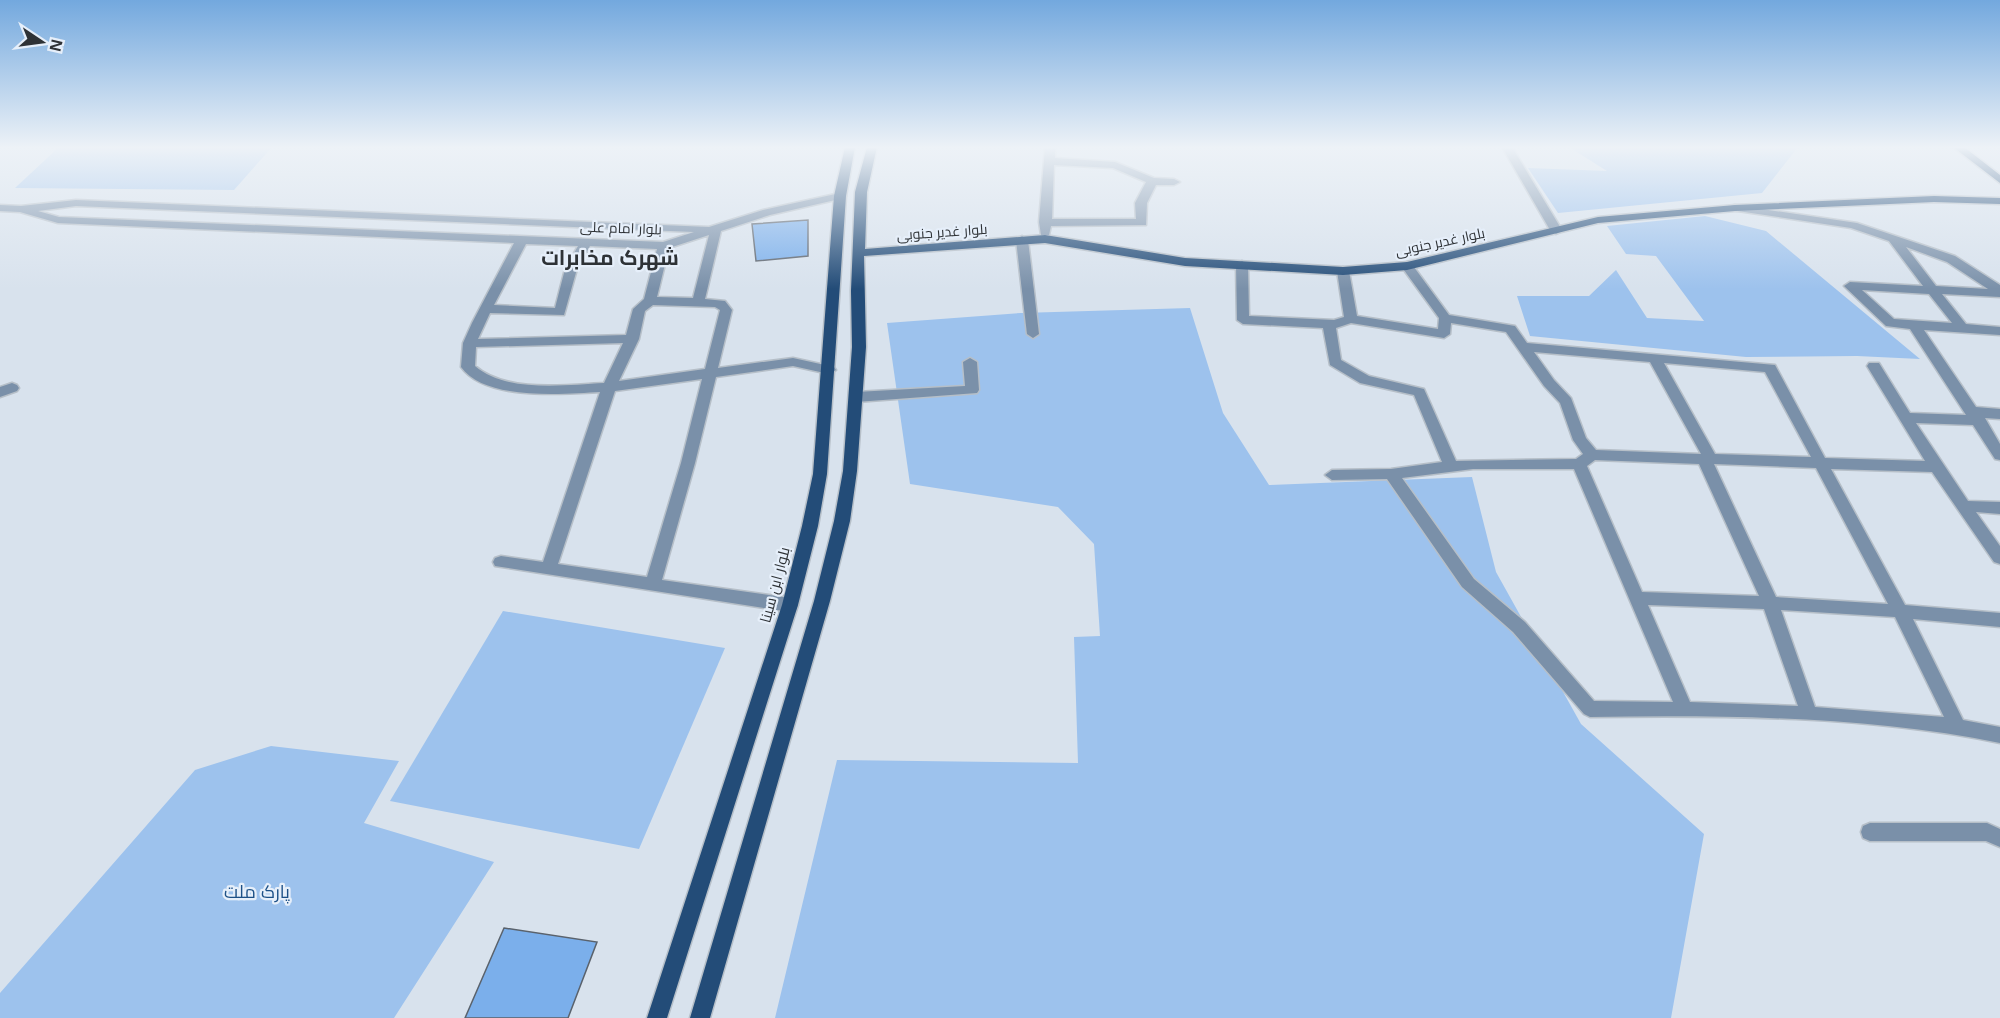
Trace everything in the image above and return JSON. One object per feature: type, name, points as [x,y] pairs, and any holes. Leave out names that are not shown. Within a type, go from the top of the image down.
[{"type":"main road","points":[[840,196],[848,195]]},
{"type":"main road","points":[[700,1018],[819,612],[839,532],[850,471],[856,397],[861,195]]},
{"type":"main road","name":"بلوار ابن سینا","points":[[657,1018],[790,605],[820,474],[840,196]]},
{"type":"main road","name":"بلوار غدیر جنوبی","points":[[858,253],[1045,238],[1185,262],[1343,272],[1407,266],[1598,220],[1735,208],[1934,199],[1997,199]]},
{"type":"street","points":[[1045,238],[1048,195]]},
{"type":"street","points":[[1046,222],[1142,223],[1141,203],[1145,195]]},
{"type":"street","points":[[1535,195],[1556,230]]},
{"type":"street","name":"بلوار امام علی","points":[[21,209],[58,220],[664,246],[766,213],[840,196]]},
{"type":"street","name":"بلوار امام علی","points":[[0,208],[21,209],[76,203],[716,229]]},
{"type":"street","points":[[1735,208],[1853,225],[1951,259],[2000,292]]},
{"type":"street","points":[[698,302],[716,229]]},
{"type":"street","points":[[1893,239],[1962,328]]},
{"type":"street","points":[[522,240],[485,309],[470,343],[468,367],[483,380],[544,391],[609,387],[793,362],[813,364],[829,370]]},
{"type":"street","points":[[1022,240],[1033,334]]},
{"type":"street","points":[[485,309],[560,312],[571,269],[585,243]]},
{"type":"street","points":[[650,301],[664,246]]},
{"type":"street","points":[[1242,265],[1243,320],[1329,323],[1351,319],[1444,334],[1445,318],[1407,266]]},
{"type":"street","points":[[1343,272],[1351,319]]},
{"type":"street","points":[[2000,292],[1850,286],[1891,323],[2000,331]]},
{"type":"street","points":[[549,569],[609,387],[632,339],[639,309],[650,301],[722,304],[726,310],[688,463],[653,585]]},
{"type":"street","points":[[1445,318],[1510,329],[1549,383],[1566,401],[1637,598],[1684,707]]},
{"type":"street","points":[[1329,323],[1335,362],[1365,380],[1419,392],[1451,466]]},
{"type":"street","points":[[1915,326],[2000,455]]},
{"type":"street","points":[[470,343],[632,339]]},
{"type":"street","points":[[1524,347],[1770,368],[1926,659],[1956,725]]},
{"type":"street","points":[[1654,357],[1707,459],[1770,602],[1809,714]]},
{"type":"street","points":[[856,397],[972,390],[970,362]]},
{"type":"street","points":[[1874,366],[1936,467],[2000,558]]},
{"type":"street","points":[[1908,418],[2000,414]]},
{"type":"street","points":[[1332,475],[1391,474],[1473,464],[1586,460],[1707,459],[1936,467]]},
{"type":"street","points":[[1391,474],[1468,583],[1519,627],[1590,709],[1684,707],[1809,714],[1956,725],[2000,735]]},
{"type":"street","points":[[1965,506],[2000,508]]},
{"type":"street","points":[[501,562],[790,605]]},
{"type":"street","points":[[1637,598],[1898,609],[2000,621]]},
{"type":"street","points":[[1870,832],[1987,832],[2000,838]]},
{"type":"green space","points":[[1546,195],[1747,195],[1558,213]]},
{"type":"green space","points":[[1705,216],[1766,231],[1920,359],[1857,356],[1746,357],[1530,336],[1517,296],[1589,296],[1616,270],[1647,318],[1704,321],[1656,256],[1626,254],[1607,226]]},
{"type":"green space","points":[[1190,308],[1223,413],[1269,485],[1472,477],[1496,572],[1581,724],[1704,834],[1671,1018],[775,1018],[837,760],[1078,763],[1074,637],[1100,636],[1094,544],[1058,507],[910,484],[887,323],[1021,313]]},
{"type":"green space","points":[[503,611],[725,648],[639,849],[390,801]]},
{"type":"green space","name":"پارک ملت","points":[[271,746],[399,761],[364,823],[494,862],[394,1018],[0,1018],[0,993],[195,770]]},
{"type":"building","points":[[808,220],[808,256],[756,261],[752,224]]},
{"type":"building","points":[[504,928],[597,942],[568,1018],[465,1018]]},
{"type":"district","name":"شهرک مخابرات","points":[[610,258]]}]
